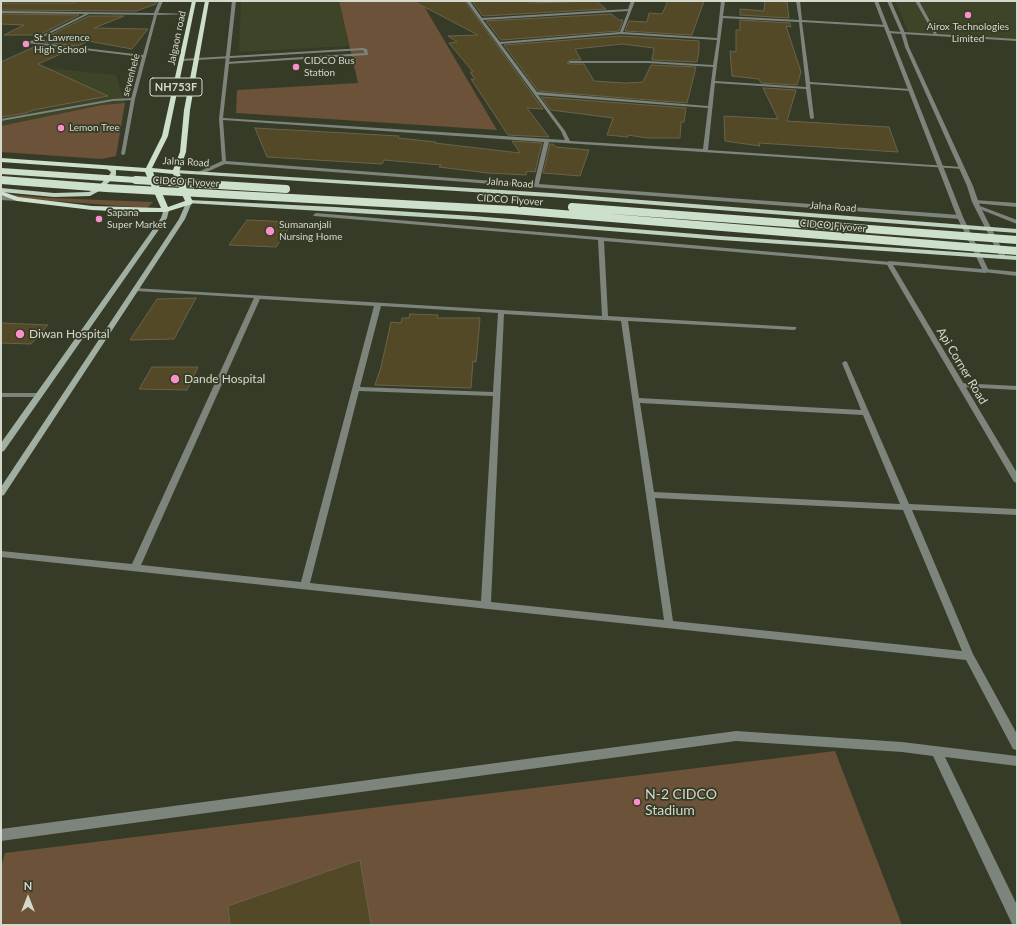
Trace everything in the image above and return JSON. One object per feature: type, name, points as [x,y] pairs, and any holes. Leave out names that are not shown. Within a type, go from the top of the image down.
[{"type":"highway","name":"Jalgaon road","points":[[148,170],[165,136],[194,1]]},
{"type":"highway","name":"Jalgaon road","points":[[176,172],[183,152],[188,110],[207,1]]},
{"type":"highway","name":"Jalna Road","points":[[1,160],[176,172]]},
{"type":"highway","points":[[148,170],[166,210]]},
{"type":"highway","name":"CIDCO Flyover","points":[[1,171],[291,190]]},
{"type":"highway","points":[[1,192],[17,199],[92,208],[166,210],[189,202],[176,172]]},
{"type":"highway","name":"CIDCO Flyover","points":[[1,180],[106,188],[513,210],[1017,251]]},
{"type":"highway","name":"CIDCO Flyover","points":[[400,196],[476,200],[1017,240]]},
{"type":"main road","points":[[1,192],[54,195],[90,194],[99,189],[113,175],[114,171],[109,168]]},
{"type":"main road","name":"Jalna Road","points":[[176,172],[551,195],[1017,231]]},
{"type":"main road","points":[[1,493],[182,219],[189,202],[335,209],[473,218],[721,238],[1017,258]]},
{"type":"main road","points":[[1,449],[164,218],[166,210]]},
{"type":"street","name":"sevenhele","points":[[123,154],[133,99],[155,16],[161,1]]},
{"type":"street","points":[[224,162],[221,119],[234,1]]},
{"type":"street","points":[[468,1],[563,131],[568,142]]},
{"type":"street","points":[[621,33],[633,1]]},
{"type":"street","points":[[705,151],[723,1]]},
{"type":"street","points":[[798,1],[812,118]]},
{"type":"street","points":[[876,1],[960,217],[986,271]]},
{"type":"street","points":[[889,1],[907,47],[962,168],[976,205],[1003,257]]},
{"type":"street","points":[[917,1],[935,33]]},
{"type":"street","points":[[481,19],[629,10]]},
{"type":"street","points":[[89,13],[29,43],[144,56]]},
{"type":"street","points":[[1,14],[89,13],[155,16]]},
{"type":"street","points":[[1,14],[191,16]]},
{"type":"street","points":[[721,17],[886,26]]},
{"type":"street","points":[[498,43],[621,33],[719,39]]},
{"type":"street","points":[[903,35],[935,33],[1017,36]]},
{"type":"street","points":[[935,33],[1017,40]]},
{"type":"street","points":[[889,34],[1017,44]]},
{"type":"street","points":[[181,60],[364,50],[366,50],[367,54],[227,62]]},
{"type":"street","points":[[570,62],[648,62],[716,66]]},
{"type":"street","points":[[714,82],[808,88]]},
{"type":"street","points":[[808,83],[910,90]]},
{"type":"street","points":[[536,93],[710,107]]},
{"type":"street","points":[[1,120],[108,101],[133,99]]},
{"type":"street","points":[[221,119],[962,168]]},
{"type":"street","points":[[536,185],[547,141]]},
{"type":"street","points":[[200,173],[224,162],[960,217]]},
{"type":"street","points":[[1,198],[17,199]]},
{"type":"street","points":[[976,205],[1017,205]]},
{"type":"street","points":[[976,205],[1017,222]]},
{"type":"street","points":[[316,215],[1017,274]]},
{"type":"street","points":[[600,240],[605,318]]},
{"type":"street","name":"Api Corner Road","points":[[889,263],[1017,480]]},
{"type":"street","points":[[136,289],[501,312],[794,328]]},
{"type":"street","points":[[135,568],[258,296]]},
{"type":"street","points":[[305,586],[378,304]]},
{"type":"street","points":[[486,605],[501,312]]},
{"type":"street","points":[[624,319],[669,624]]},
{"type":"street","points":[[845,363],[969,656],[1017,745]]},
{"type":"street","points":[[960,385],[1017,388]]},
{"type":"street","points":[[356,389],[497,394]]},
{"type":"street","points":[[1,395],[38,396]]},
{"type":"street","points":[[636,400],[866,413]]},
{"type":"street","points":[[650,495],[1017,512]]},
{"type":"street","points":[[1,554],[969,656]]},
{"type":"street","points":[[1,835],[736,736],[902,747],[1017,761]]},
{"type":"street","points":[[936,751],[1017,919]]},
{"type":"shaded area","points":[[339,1],[349,46],[239,52],[241,2]]},
{"type":"shaded area","points":[[339,1],[421,1],[497,130],[236,113],[237,90],[358,83]]},
{"type":"shaded area","points":[[895,1],[1017,1],[1017,40],[909,33]]},
{"type":"shaded area","name":"Lemon Tree","points":[[1,63],[116,75],[125,103],[116,156],[102,159],[1,152]]},
{"type":"shaded area","points":[[125,103],[116,156],[102,159],[1,152],[1,126],[102,105]]},
{"type":"shaded area","points":[[1,194],[50,198],[153,202],[147,208],[1,197]]},
{"type":"shaded area","name":"N-2 CIDCO Stadium","points":[[835,751],[902,925],[1,925],[1,867],[5,853]]},
{"type":"building","points":[[76,1],[157,1],[156,4],[136,11],[1,10],[1,3],[74,3]]},
{"type":"building","points":[[413,1],[465,1],[543,109],[527,108],[549,137],[508,135],[471,79],[475,79],[470,72],[473,72],[449,43],[457,42],[448,36],[478,35]]},
{"type":"building","points":[[472,1],[528,1],[530,3],[596,1],[606,9],[483,16]]},
{"type":"building","points":[[668,1],[704,1],[692,35],[625,31],[629,21],[647,22],[649,13],[662,14]]},
{"type":"building","points":[[765,1],[787,2],[789,18],[740,15],[740,9],[764,11]]},
{"type":"building","points":[[1,14],[79,15],[39,35],[4,35],[24,25],[1,24]]},
{"type":"building","points":[[611,14],[619,20],[623,20],[619,31],[501,40],[486,21]]},
{"type":"building","points":[[89,16],[124,16],[94,28],[148,29],[132,49],[88,41],[78,46],[44,42],[58,35],[50,35]]},
{"type":"building","points":[[740,20],[790,23],[791,27],[786,26],[801,72],[797,85],[761,83],[759,79],[732,76],[730,51],[736,52],[736,30],[740,30]]},
{"type":"building","points":[[621,36],[699,41],[697,62],[652,60],[654,48],[622,44],[575,49],[581,60],[570,60],[567,63],[584,64],[594,81],[625,83],[643,82],[651,65],[696,67],[687,103],[538,91],[504,45]]},
{"type":"building","points":[[36,46],[70,50],[38,64],[108,96],[1,117],[1,62]]},
{"type":"building","points":[[763,88],[796,90],[787,121],[889,127],[898,152],[759,143],[760,146],[725,141],[724,116],[778,119]]},
{"type":"building","points":[[541,97],[686,108],[684,122],[681,122],[680,138],[647,138],[628,135],[628,137],[607,135],[613,118],[551,110]]},
{"type":"building","points":[[255,128],[399,136],[398,138],[520,153],[512,141],[542,143],[535,172],[527,171],[526,175],[488,173],[439,167],[441,165],[384,160],[382,164],[267,157]]},
{"type":"building","points":[[550,144],[553,144],[556,147],[589,150],[580,176],[543,173]]},
{"type":"building","points":[[247,220],[293,222],[276,247],[229,245]]},
{"type":"building","points":[[196,298],[174,339],[130,340],[157,299]]},
{"type":"building","points":[[410,314],[438,315],[437,318],[480,318],[476,362],[473,361],[471,388],[375,385],[381,367],[391,322],[401,323],[402,318],[409,318]]},
{"type":"building","points":[[1,323],[48,325],[31,344],[1,343]]},
{"type":"building","points":[[152,367],[198,367],[187,390],[139,389]]},
{"type":"building","points":[[360,860],[371,925],[230,925],[228,906]]},
{"type":"place","name":"Airox Technologies Limited","points":[[968,15]]},
{"type":"place","name":"St. Lawrence High School","points":[[26,44]]},
{"type":"place","name":"CIDCO Bus Station","points":[[296,67]]},
{"type":"place","name":"Lemon Tree","points":[[61,128]]},
{"type":"place","name":"Sapana Super Market","points":[[99,219]]},
{"type":"place","name":"Sumananjali Nursing Home","points":[[270,231]]},
{"type":"place","name":"Diwan Hospital","points":[[20,334]]},
{"type":"place","name":"Dande Hospital","points":[[175,379]]},
{"type":"place","name":"N-2 CIDCO Stadium","points":[[637,802]]}]
